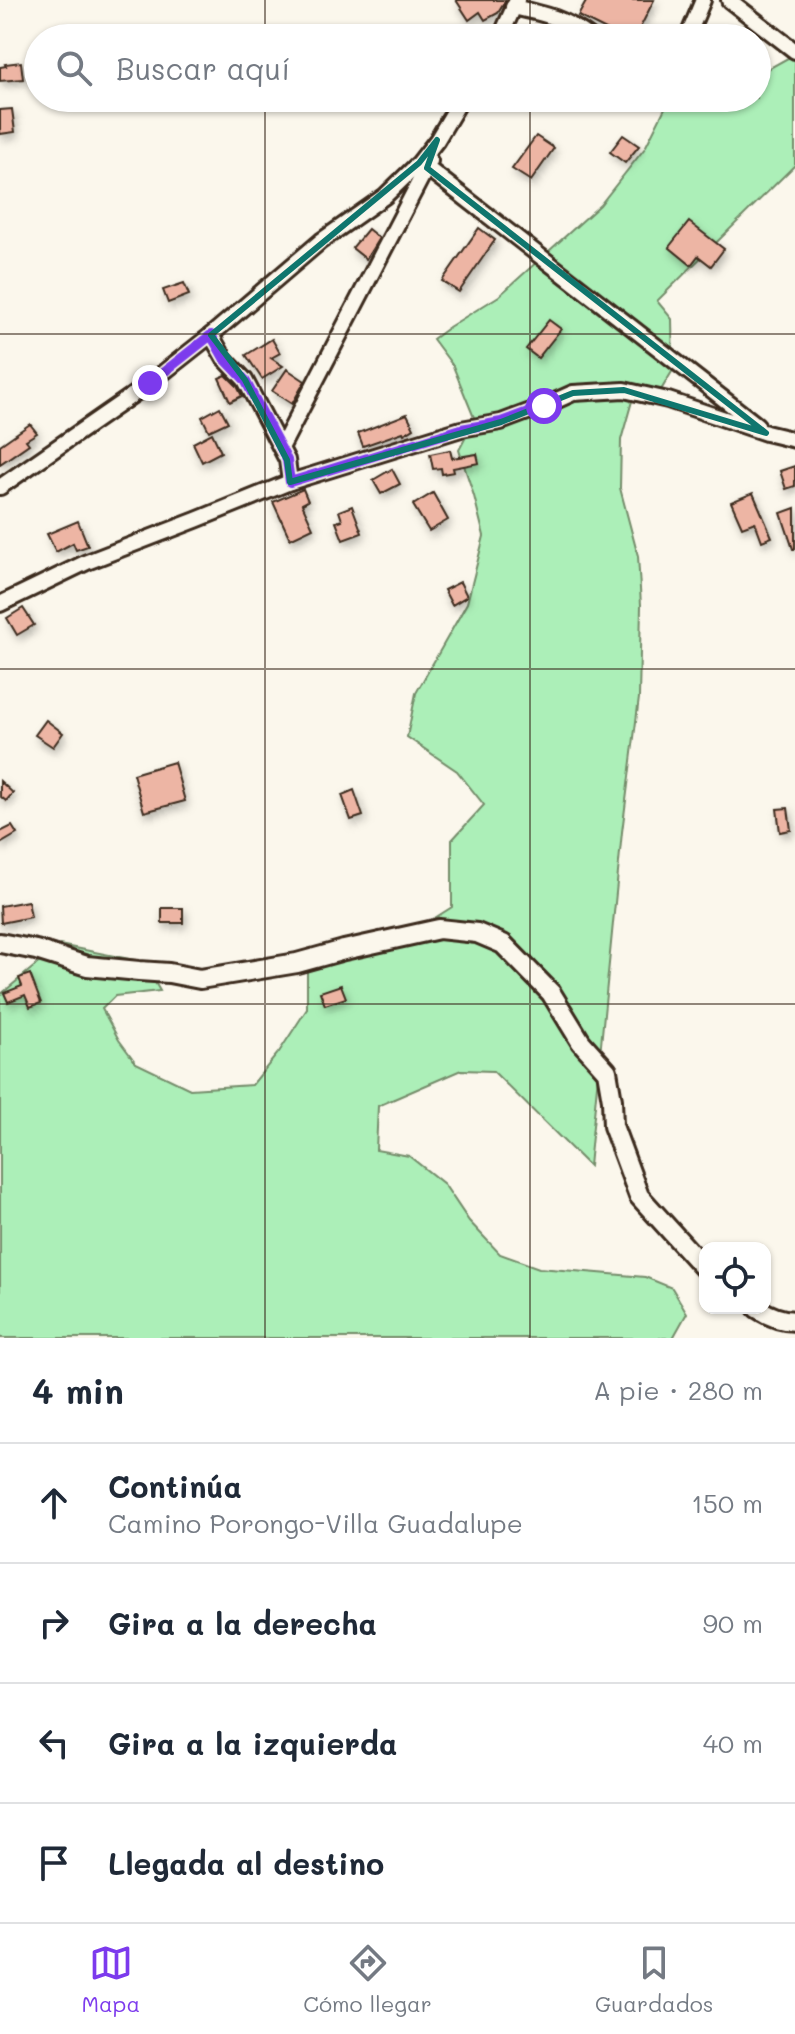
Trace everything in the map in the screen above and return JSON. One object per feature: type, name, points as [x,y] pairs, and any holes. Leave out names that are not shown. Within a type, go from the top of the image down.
[{"type":"main road","points":[[0,943],[36,950],[87,966],[169,973],[200,979],[297,963],[439,929],[477,933],[503,944],[551,993],[581,1042],[607,1071],[613,1126],[639,1196],[699,1262]]},
{"type":"main road","points":[[766,1314],[795,1321]]},
{"type":"street","points":[[693,24],[703,0]]},
{"type":"street","points":[[729,0],[760,24]]},
{"type":"street","points":[[506,24],[515,4],[555,16],[569,24]]},
{"type":"street","points":[[771,32],[795,51]]},
{"type":"street","points":[[0,487],[150,383],[321,241],[385,196],[419,163],[454,112]]},
{"type":"street","points":[[281,448],[427,168],[437,140]]},
{"type":"street","points":[[427,168],[766,433]]},
{"type":"street","points":[[211,335],[224,358],[245,380],[287,460],[290,482]]},
{"type":"street","points":[[0,604],[87,562],[290,482],[461,429],[501,422],[573,393],[624,390],[689,406],[795,440]]},
{"type":"highlighted area","points":[[437,140],[427,168],[766,433],[624,390],[573,393],[501,422],[290,482],[287,460],[245,380],[211,335],[419,163]]},
{"type":"green space","points":[[795,54],[795,165],[657,301],[672,319],[673,370],[661,390],[634,394],[621,440],[620,488],[638,556],[641,605],[639,698],[622,832],[589,1166],[493,1071],[461,1070],[378,1106],[376,1150],[409,1156],[444,1184],[469,1221],[500,1254],[539,1268],[645,1277],[672,1288],[687,1313],[673,1338],[0,1338],[0,995],[60,945],[139,961],[160,991],[115,996],[102,1009],[136,1063],[190,1089],[252,1085],[279,1052],[307,1009],[307,965],[389,947],[452,907],[452,840],[484,805],[457,771],[407,737],[416,693],[467,603],[484,536],[459,450],[475,420],[453,366],[433,339],[499,296],[600,205],[645,148],[663,112],[771,112],[771,67]]},
{"type":"building","points":[[456,0],[506,0],[498,13],[485,20],[480,12],[469,20]]},
{"type":"building","points":[[587,0],[654,0],[642,24],[594,24],[578,16]]},
{"type":"building","points":[[21,62],[23,79],[0,81],[0,67]]},
{"type":"building","points":[[12,109],[15,132],[0,134],[0,110]]},
{"type":"building","points":[[623,135],[639,146],[625,163],[610,152]]},
{"type":"building","points":[[536,136],[554,148],[531,181],[512,169]]},
{"type":"building","points":[[689,222],[724,249],[711,266],[698,256],[691,265],[669,247]]},
{"type":"building","points":[[479,228],[495,240],[459,292],[442,281]]},
{"type":"building","points":[[368,229],[379,238],[366,259],[352,248]]},
{"type":"building","points":[[184,283],[189,295],[168,303],[163,290]]},
{"type":"building","points":[[549,320],[561,329],[538,358],[526,349]]},
{"type":"building","points":[[272,339],[280,353],[271,358],[283,366],[262,379],[246,355]]},
{"type":"building","points":[[287,369],[305,381],[292,404],[272,391]]},
{"type":"building","points":[[226,375],[242,396],[230,402],[219,378]]},
{"type":"building","points":[[220,407],[228,422],[209,431],[202,417]]},
{"type":"building","points":[[407,414],[414,428],[363,446],[358,433]]},
{"type":"building","points":[[30,424],[37,433],[26,440],[29,444],[0,464],[0,445]]},
{"type":"building","points":[[212,433],[221,452],[202,462],[193,443]]},
{"type":"building","points":[[450,450],[452,458],[477,454],[479,463],[453,468],[454,472],[442,474],[441,468],[433,469],[430,454]]},
{"type":"building","points":[[795,466],[795,486],[786,489],[780,471]]},
{"type":"building","points":[[392,469],[400,484],[381,494],[373,480]]},
{"type":"building","points":[[303,489],[308,501],[302,504],[313,528],[290,539],[273,502]]},
{"type":"building","points":[[433,493],[448,520],[429,531],[413,505]]},
{"type":"building","points":[[753,493],[772,537],[762,541],[755,522],[742,527],[731,502]]},
{"type":"building","points":[[352,506],[362,533],[343,540],[336,522],[342,520],[339,511]]},
{"type":"building","points":[[795,508],[795,549],[793,549],[781,513]]},
{"type":"building","points":[[78,521],[88,546],[76,550],[73,543],[56,552],[47,534]]},
{"type":"building","points":[[460,582],[467,596],[452,605],[444,590]]},
{"type":"building","points":[[23,608],[34,625],[17,635],[7,618]]},
{"type":"building","points":[[46,720],[63,733],[53,747],[35,735]]},
{"type":"building","points":[[174,762],[185,801],[144,812],[133,774]]},
{"type":"building","points":[[0,781],[13,793],[6,801],[0,796]]},
{"type":"building","points":[[354,790],[363,816],[351,820],[342,795]]},
{"type":"building","points":[[788,808],[791,830],[780,832],[777,809]]},
{"type":"building","points":[[12,826],[17,834],[0,844],[0,832]]},
{"type":"building","points":[[28,901],[31,917],[1,923],[0,906]]},
{"type":"building","points":[[162,908],[183,908],[183,923],[162,923]]},
{"type":"building","points":[[30,974],[41,1003],[30,1007],[25,995],[8,1002],[4,993],[22,986],[19,978]]},
{"type":"building","points":[[341,985],[346,998],[325,1005],[320,992]]},
{"type":"route","points":[[150,383],[211,335],[224,358],[245,380],[287,460],[290,482],[461,429],[501,422],[544,406]]}]
